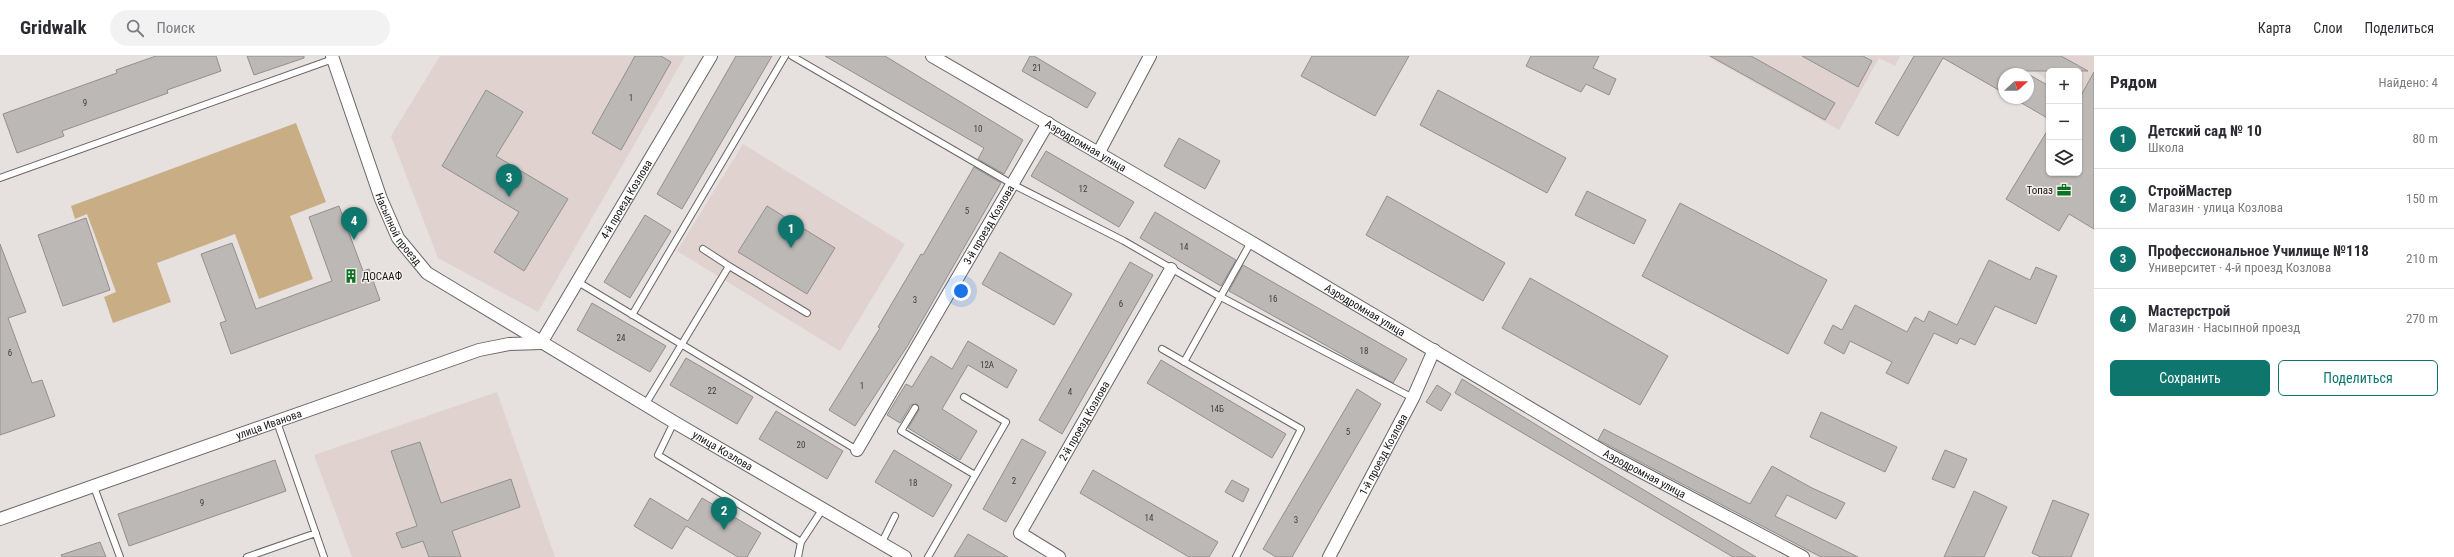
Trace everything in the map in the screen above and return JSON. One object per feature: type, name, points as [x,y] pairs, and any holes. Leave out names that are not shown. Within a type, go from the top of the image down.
[{"type":"street","name":"4-й проезд Козлова","points":[[541,343],[711,56]]},
{"type":"street","name":"Аэродромная улица","points":[[932,56],[1099,152],[1604,452],[1803,557]]},
{"type":"street","points":[[1099,152],[1150,56]]},
{"type":"street","name":"Насыпной проезд","points":[[333,57],[381,199],[398,238],[427,273],[541,343]]},
{"type":"street","name":"3-й проезд Козлова","points":[[857,450],[1048,123]]},
{"type":"street","name":"2-й проезд Козлова","points":[[1059,557],[1020,533],[1171,269]]},
{"type":"street","name":"улица Козлова","points":[[541,343],[822,510],[905,557]]},
{"type":"street","name":"улица Иванова","points":[[0,519],[479,350],[509,344],[541,343]]},
{"type":"street","name":"1-й проезд Козлова","points":[[1329,557],[1413,398],[1434,350]]},
{"type":"lane","points":[[632,315],[785,56]]},
{"type":"lane","points":[[792,56],[1012,184],[1124,241],[1219,296],[1413,398]]},
{"type":"lane","points":[[0,178],[333,57]]},
{"type":"lane","points":[[1184,362],[1219,296],[1251,242]]},
{"type":"lane","points":[[703,249],[807,313]]},
{"type":"lane","points":[[645,405],[729,266]]},
{"type":"lane","points":[[578,282],[632,315],[682,342],[857,450]]},
{"type":"lane","points":[[1162,349],[1301,429],[1236,557]]},
{"type":"lane","points":[[928,557],[1006,422],[964,397]]},
{"type":"lane","points":[[915,408],[901,431],[975,476]]},
{"type":"lane","points":[[277,422],[324,557]]},
{"type":"lane","points":[[674,422],[658,455],[801,542]]},
{"type":"lane","points":[[94,487],[120,557]]},
{"type":"lane","points":[[798,557],[801,542],[822,510]]},
{"type":"lane","points":[[881,544],[895,516]]},
{"type":"lane","points":[[247,557],[316,533]]},
{"type":"shaded area","points":[[440,56],[685,56],[538,312],[438,258],[391,136]]},
{"type":"shaded area","points":[[1707,56],[1900,56],[1895,66],[1879,58],[1839,130]]},
{"type":"shaded area","points":[[2007,56],[2094,56],[2094,106],[2082,99],[2082,68],[2046,68],[2046,78],[2034,71],[2034,68],[2028,68]]},
{"type":"shaded area","points":[[296,123],[326,202],[290,216],[313,279],[259,299],[235,234],[157,263],[171,302],[113,323],[104,297],[116,292],[87,214],[75,219],[71,206]]},
{"type":"shaded area","points":[[743,144],[905,244],[840,351],[677,251]]},
{"type":"shaded area","points":[[497,392],[555,557],[352,557],[314,455]]},
{"type":"building","points":[[156,56],[216,56],[221,71],[167,90],[168,93],[62,131],[64,136],[17,153],[3,114],[117,73],[116,70]]},
{"type":"building","points":[[247,56],[304,56],[304,58],[254,75]]},
{"type":"building","points":[[635,56],[661,56],[671,62],[621,150],[592,133]]},
{"type":"building","points":[[736,56],[772,56],[682,209],[657,194]]},
{"type":"building","points":[[825,56],[885,56],[1023,140],[1004,174],[978,159],[984,148]]},
{"type":"building","points":[[1030,56],[1034,56],[1096,93],[1087,108],[1022,71]]},
{"type":"building","points":[[1312,56],[1409,56],[1375,116],[1301,76]]},
{"type":"building","points":[[1531,56],[1599,56],[1593,68],[1616,79],[1609,95],[1586,84],[1581,92],[1526,66]]},
{"type":"building","points":[[1710,56],[1751,56],[1835,103],[1825,120]]},
{"type":"building","points":[[1802,56],[1863,56],[1872,61],[1858,87]]},
{"type":"building","points":[[1914,56],[2061,56],[2088,71],[2082,71],[2082,68],[2046,68],[2046,71],[2034,71],[2034,68],[1998,68],[1998,90],[1943,58],[1898,136],[1875,123]]},
{"type":"building","points":[[2094,72],[2094,229],[2069,214],[2059,231],[2006,199],[2046,133],[2046,176],[2082,176],[2082,94]]},
{"type":"building","points":[[2034,77],[2046,84],[2046,117],[2023,104],[2034,104]]},
{"type":"building","points":[[486,90],[523,112],[496,156],[568,199],[524,271],[494,252],[519,212],[442,166]]},
{"type":"building","points":[[1438,90],[1566,158],[1547,193],[1420,125]]},
{"type":"building","points":[[1179,138],[1220,161],[1205,189],[1164,166]]},
{"type":"building","points":[[1046,151],[1134,202],[1119,227],[1031,176]]},
{"type":"building","points":[[974,167],[1001,183],[908,345],[855,426],[829,410],[880,328],[878,327],[921,254],[923,255]]},
{"type":"building","points":[[1587,191],[1646,220],[1634,244],[1575,215]]},
{"type":"building","points":[[1387,196],[1505,263],[1483,301],[1366,235]]},
{"type":"building","points":[[1680,203],[1827,280],[1788,354],[1642,276]]},
{"type":"building","name":"ДОСААФ","points":[[339,206],[363,271],[369,269],[380,300],[231,354],[220,323],[226,321],[201,254],[232,243],[256,309],[332,281],[309,217]]},
{"type":"building","points":[[767,206],[835,248],[807,294],[738,252]]},
{"type":"building","points":[[1155,212],[1236,260],[1221,286],[1140,238]]},
{"type":"building","points":[[645,215],[671,231],[630,298],[604,282]]},
{"type":"building","points":[[86,218],[110,290],[63,306],[38,235]]},
{"type":"building","points":[[0,244],[26,312],[8,318],[32,383],[42,380],[55,416],[0,435]]},
{"type":"building","points":[[1000,252],[1072,294],[1054,325],[982,284]]},
{"type":"building","points":[[1989,260],[2030,280],[2036,267],[2057,276],[2036,324],[1995,306],[1975,345],[1960,338],[1957,344],[1934,333],[1908,384],[1886,373],[1892,362],[1850,341],[1844,354],[1824,343],[1833,325],[1842,330],[1855,305],[1907,332],[1915,317],[1924,322],[1929,311],[1957,325]]},
{"type":"building","points":[[1130,262],[1153,275],[1062,434],[1039,420]]},
{"type":"building","points":[[1243,265],[1407,359],[1393,383],[1229,291]]},
{"type":"building","points":[[1530,278],[1668,356],[1640,405],[1502,328]]},
{"type":"building","points":[[592,303],[666,346],[650,372],[577,330]]},
{"type":"building","points":[[968,341],[1017,370],[1007,388],[968,365],[942,409],[977,431],[960,460],[908,428],[919,410],[917,404],[911,405],[900,423],[887,415],[906,384],[912,387],[931,356],[952,369]]},
{"type":"building","points":[[686,358],[753,397],[737,424],[670,385]]},
{"type":"building","points":[[1161,360],[1286,434],[1272,458],[1147,383]]},
{"type":"building","points":[[1462,379],[1756,557],[1733,557],[1455,393]]},
{"type":"building","points":[[1437,385],[1451,394],[1441,411],[1426,402]]},
{"type":"building","points":[[1357,389],[1381,404],[1292,557],[1276,557],[1263,549]]},
{"type":"building","points":[[776,411],[843,451],[827,479],[759,439]]},
{"type":"building","points":[[1821,412],[1897,447],[1885,472],[1810,437]]},
{"type":"building","points":[[1604,429],[1750,504],[1772,466],[1812,488],[1845,503],[1836,519],[1787,495],[1775,516],[1858,557],[1821,557],[1598,440]]},
{"type":"building","points":[[1022,439],[1046,452],[1006,522],[983,509]]},
{"type":"building","points":[[420,442],[441,503],[511,479],[520,507],[452,531],[461,557],[429,557],[423,541],[402,548],[396,533],[417,526],[391,451]]},
{"type":"building","points":[[894,450],[952,485],[933,517],[875,482]]},
{"type":"building","points":[[1945,450],[1967,459],[1954,488],[1932,479]]},
{"type":"building","points":[[275,460],[286,491],[129,546],[118,514]]},
{"type":"building","points":[[1093,470],[1218,542],[1209,557],[1189,557],[1080,493]]},
{"type":"building","points":[[1232,480],[1249,489],[1243,502],[1225,492]]},
{"type":"building","points":[[1974,491],[2007,507],[1984,557],[1944,557]]},
{"type":"building","points":[[650,498],[688,521],[702,498],[761,533],[747,557],[738,557],[686,526],[672,549],[634,526]]},
{"type":"building","points":[[2053,500],[2089,514],[2071,557],[2041,557],[2032,553]]},
{"type":"building","points":[[968,534],[1008,557],[954,557]]},
{"type":"building","points":[[100,542],[106,557],[62,557],[61,555]]},
{"type":"place","name":"Топаз","points":[[2064,190]]},
{"type":"place","name":"Профессиональное Училище №118","points":[[509,197]]},
{"type":"place","name":"Мастерстрой","points":[[354,240]]},
{"type":"place","name":"Детский сад № 10","points":[[791,248]]},
{"type":"place","name":"ДОСААФ","points":[[351,276]]},
{"type":"place","name":"СтройМастер","points":[[724,530]]}]
